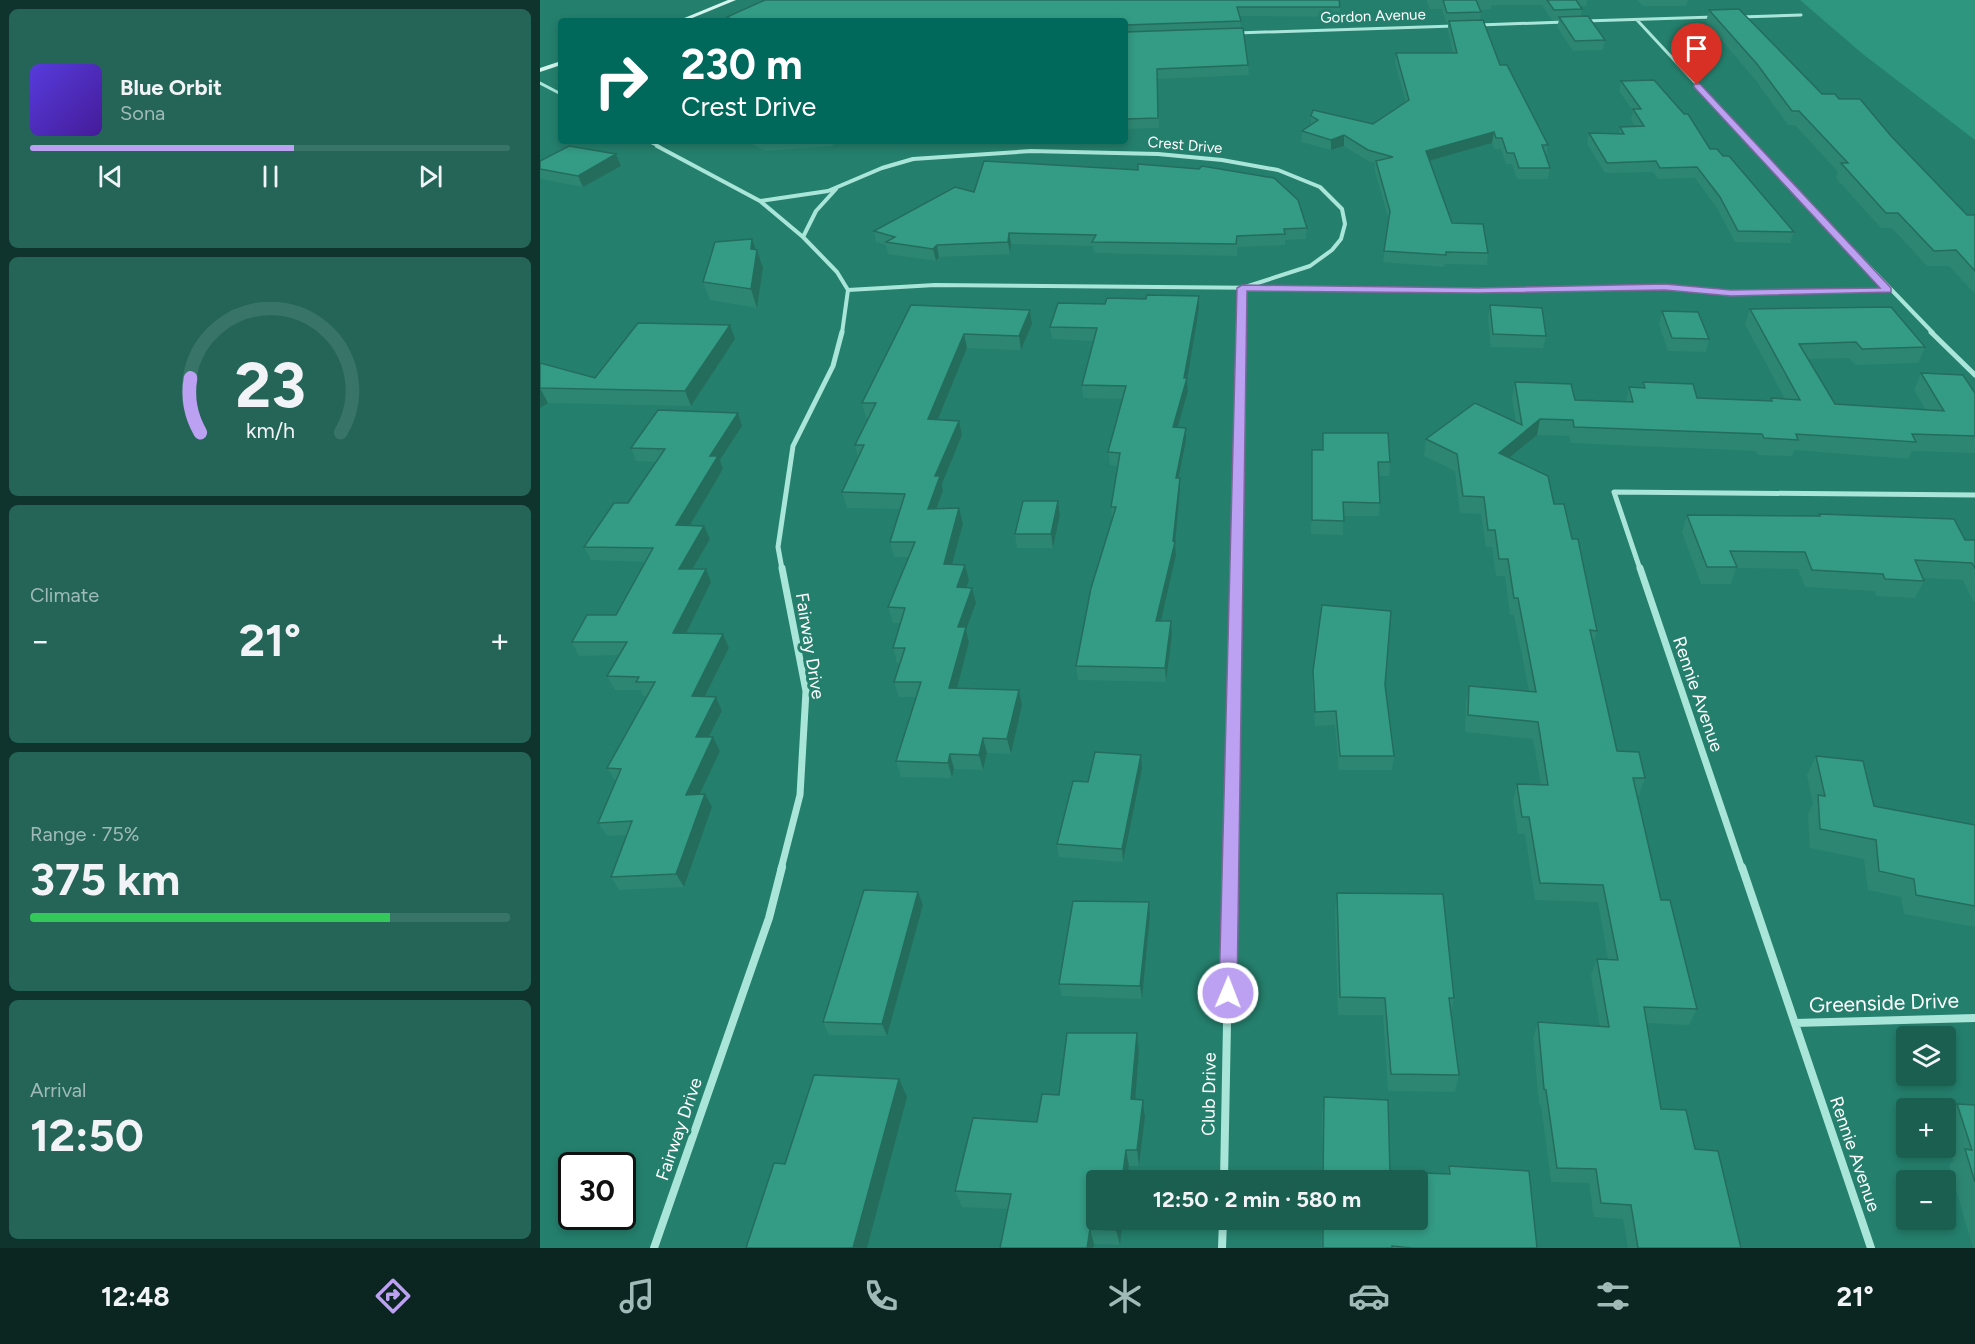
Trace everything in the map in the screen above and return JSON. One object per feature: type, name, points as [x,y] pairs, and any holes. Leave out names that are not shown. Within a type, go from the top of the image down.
[{"type":"street","points":[[688,18],[733,0]]},
{"type":"street","points":[[1734,17],[1802,15]]},
{"type":"street","points":[[1578,22],[1723,17]]},
{"type":"street","points":[[1638,20],[1888,290],[1975,375]]},
{"type":"street","points":[[1474,25],[1566,22]]},
{"type":"street","name":"Gordon Avenue","points":[[1232,33],[1463,25]]},
{"type":"street","points":[[540,70],[558,64]]},
{"type":"street","points":[[540,82],[558,92]]},
{"type":"street","points":[[654,144],[760,201],[803,237],[837,272],[848,290]]},
{"type":"street","name":"Crest Drive","points":[[760,201],[836,189],[882,168],[909,160],[978,152],[1049,150],[1194,157],[1257,164],[1308,180],[1325,189],[1339,202],[1345,217],[1345,234],[1334,250],[1310,267],[1242,288]]},
{"type":"street","name":"Crest Drive","points":[[803,237],[814,214],[836,189]]},
{"type":"street","name":"Crest Drive","points":[[848,290],[935,285],[1479,291],[1665,287],[1731,293],[1888,290]]},
{"type":"street","name":"Club Drive","points":[[1224,1170],[1242,288]]},
{"type":"street","name":"Fairway Drive","points":[[654,1248],[768,918],[800,795],[806,691],[778,547],[794,446],[833,366],[846,321],[848,290]]},
{"type":"street","name":"Rennie Avenue","points":[[1871,1248],[1614,492],[1975,495]]},
{"type":"street","name":"Greenside Drive","points":[[1795,1023],[1975,1018]]},
{"type":"street","points":[[1222,1248],[1223,1230]]},
{"type":"green space","points":[[1800,0],[1975,0],[1975,140],[1864,55]]},
{"type":"building","points":[[765,0],[1339,0],[1340,7],[1237,7],[1241,21],[1128,25],[1128,18],[727,17]]},
{"type":"building","points":[[1443,0],[1476,0],[1481,12],[1447,13]]},
{"type":"building","points":[[1547,0],[1576,0],[1582,9],[1554,10]]},
{"type":"building","points":[[1739,9],[1822,94],[1835,94],[1839,99],[1860,99],[1891,136],[1967,215],[1975,215],[1975,271],[1956,250],[1934,251],[1898,213],[1886,213],[1841,163],[1848,163],[1799,111],[1792,111],[1757,64],[1709,10]]},
{"type":"building","points":[[1588,16],[1605,40],[1575,41],[1559,17]]},
{"type":"building","points":[[1483,20],[1500,65],[1507,65],[1548,145],[1542,145],[1550,168],[1519,168],[1514,153],[1507,153],[1502,138],[1496,138],[1494,132],[1426,151],[1452,223],[1483,224],[1488,253],[1446,252],[1446,255],[1384,251],[1390,211],[1376,161],[1393,157],[1368,150],[1344,135],[1331,140],[1302,131],[1318,120],[1311,116],[1313,110],[1373,124],[1409,100],[1396,53],[1457,53],[1449,21]]},
{"type":"building","points":[[1243,28],[1248,65],[1157,69],[1158,118],[1128,119],[1128,32]]},
{"type":"building","points":[[1654,80],[1684,114],[1688,114],[1710,149],[1717,149],[1723,156],[1729,156],[1794,232],[1738,231],[1720,197],[1697,167],[1660,168],[1656,161],[1607,163],[1589,133],[1624,134],[1620,127],[1644,126],[1633,109],[1641,109],[1621,81]]},
{"type":"building","points":[[569,146],[616,154],[578,176],[540,169],[540,161]]},
{"type":"building","points":[[984,161],[1138,170],[1138,164],[1199,169],[1202,166],[1274,178],[1298,200],[1307,228],[1284,229],[1285,234],[1237,236],[1236,244],[1092,242],[1096,235],[1009,233],[1008,242],[937,245],[933,249],[886,242],[895,237],[874,231],[955,187],[974,192]]},
{"type":"building","points":[[752,239],[751,249],[757,250],[751,289],[703,282],[715,242]]},
{"type":"building","points":[[1147,295],[1199,296],[1184,378],[1187,378],[1173,427],[1186,428],[1176,478],[1180,478],[1173,541],[1175,542],[1156,621],[1171,621],[1165,668],[1076,666],[1091,588],[1116,507],[1111,507],[1120,453],[1108,452],[1126,386],[1082,385],[1097,328],[1050,327],[1058,303],[1105,304],[1107,298],[1146,299]]},
{"type":"building","points":[[911,305],[1030,310],[1019,336],[964,334],[928,419],[959,421],[935,476],[940,476],[928,509],[959,508],[944,564],[965,565],[957,587],[972,588],[958,627],[966,627],[949,688],[1019,690],[1007,739],[983,738],[979,755],[950,754],[948,763],[896,761],[921,682],[894,682],[905,648],[893,648],[905,608],[888,607],[915,542],[890,542],[905,494],[842,492],[864,445],[855,445],[876,403],[862,403]]},
{"type":"building","points":[[1490,305],[1542,308],[1546,336],[1493,334]]},
{"type":"building","points":[[1891,307],[1925,347],[1862,349],[1856,342],[1799,344],[1835,404],[1944,411],[1921,373],[1963,375],[1975,393],[1975,436],[1912,434],[1916,442],[1796,434],[1798,440],[1764,438],[1762,434],[1574,427],[1573,420],[1540,419],[1499,453],[1548,476],[1554,504],[1564,504],[1572,539],[1578,539],[1597,631],[1590,630],[1617,751],[1639,752],[1645,778],[1633,778],[1661,900],[1670,900],[1697,1009],[1644,1007],[1661,1109],[1686,1110],[1695,1149],[1718,1151],[1741,1248],[1638,1248],[1631,1205],[1601,1203],[1596,1169],[1557,1168],[1546,1090],[1544,1089],[1538,1022],[1609,1027],[1597,959],[1618,960],[1603,885],[1540,883],[1529,817],[1522,817],[1517,784],[1548,785],[1538,722],[1468,715],[1469,686],[1536,692],[1518,598],[1514,598],[1508,559],[1499,559],[1495,530],[1488,530],[1484,497],[1463,496],[1457,454],[1426,439],[1475,403],[1522,425],[1515,382],[1571,384],[1575,400],[1633,402],[1629,387],[1645,388],[1643,382],[1693,384],[1697,398],[1800,400],[1750,309]]},
{"type":"building","points":[[1662,311],[1698,312],[1709,339],[1672,338]]},
{"type":"building","points":[[638,323],[730,325],[685,391],[540,388],[540,363],[595,378]]},
{"type":"building","points":[[658,410],[738,413],[710,456],[718,456],[676,525],[704,526],[679,569],[706,569],[673,633],[723,634],[692,696],[716,697],[696,737],[713,737],[686,795],[705,794],[676,874],[611,877],[632,821],[598,823],[621,769],[607,768],[655,682],[636,682],[639,677],[607,676],[627,642],[572,642],[587,615],[616,615],[653,548],[584,547],[614,503],[628,503],[665,449],[631,448]]},
{"type":"building","points":[[1323,433],[1388,433],[1390,462],[1378,462],[1380,503],[1343,502],[1344,521],[1312,520],[1312,450],[1323,450]]},
{"type":"building","points":[[1023,501],[1058,501],[1051,534],[1015,534]]},
{"type":"building","points":[[1819,514],[1954,519],[1965,540],[1975,540],[1975,568],[1972,563],[1915,560],[1924,581],[1885,579],[1883,574],[1812,570],[1805,552],[1730,551],[1737,567],[1707,567],[1687,515],[1820,516]]},
{"type":"building","points":[[1322,605],[1391,611],[1385,685],[1394,756],[1340,756],[1336,711],[1315,712],[1313,671]]},
{"type":"building","points":[[1095,752],[1141,755],[1122,849],[1057,844],[1073,781],[1088,782]]},
{"type":"building","points":[[1816,756],[1863,761],[1874,806],[1975,825],[1975,906],[1916,895],[1914,879],[1879,871],[1876,840],[1820,829],[1818,795],[1825,796]]},
{"type":"building","points":[[864,890],[918,892],[882,1024],[823,1022]]},
{"type":"building","points":[[1337,893],[1443,894],[1454,998],[1449,998],[1459,1075],[1391,1074],[1385,998],[1340,997]]},
{"type":"building","points":[[1073,901],[1149,902],[1140,986],[1059,984]]},
{"type":"building","points":[[1067,1033],[1137,1033],[1131,1099],[1143,1100],[1137,1150],[1126,1150],[1123,1170],[1086,1170],[1086,1230],[1090,1230],[1087,1248],[1000,1248],[1011,1194],[955,1191],[973,1118],[1037,1122],[1042,1094],[1059,1095]]},
{"type":"building","points":[[814,1075],[899,1079],[853,1248],[746,1248],[774,1163],[785,1164]]},
{"type":"building","points":[[1324,1097],[1388,1100],[1390,1170],[1323,1170]]},
{"type":"building","points":[[1957,1104],[1975,1105],[1975,1182],[1965,1149],[1972,1150]]},
{"type":"building","points":[[1449,1166],[1529,1171],[1537,1248],[1392,1246],[1392,1248],[1323,1248],[1323,1230],[1428,1230],[1428,1173],[1450,1174]]},
{"type":"route","points":[[1228,993],[1242,288],[1351,287],[1479,291],[1665,287],[1731,293],[1868,293],[1888,290],[1754,149],[1697,85]]}]
